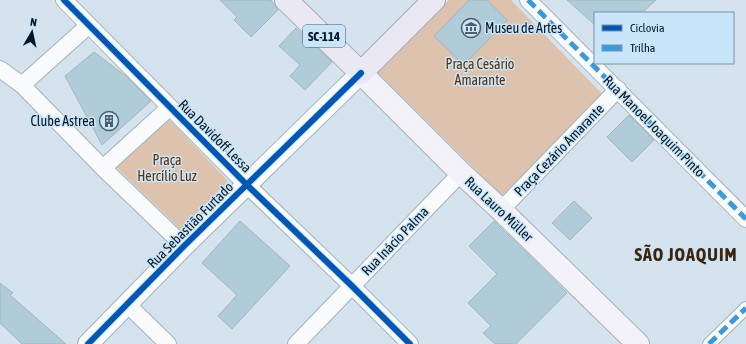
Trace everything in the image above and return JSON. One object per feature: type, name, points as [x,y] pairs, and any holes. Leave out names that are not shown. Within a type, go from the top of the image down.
[{"type":"main road","name":"SC-114","points":[[286,0],[361,73]]},
{"type":"main road","name":"Rua Sebastião Furtado","points":[[361,73],[434,0]]},
{"type":"main road","name":"Rua Lauro Müller","points":[[361,73],[461,173],[638,344]]},
{"type":"street","name":"Rua Davidoff Lessa","points":[[64,0],[247,185],[410,344]]},
{"type":"street","name":"Rua Manoel Joaquim Pinto","points":[[528,0],[746,219]]},
{"type":"street","points":[[22,85],[89,25]]},
{"type":"street","points":[[0,69],[22,85],[103,168],[184,246]]},
{"type":"street","name":"Rua Sebastião Furtado","points":[[88,344],[184,246],[361,73]]},
{"type":"street","name":"Praça Cezário Amarante","points":[[501,210],[618,89]]},
{"type":"street","points":[[103,168],[170,107]]},
{"type":"street","name":"Rua Inácio Palma","points":[[296,344],[461,173]]},
{"type":"street","points":[[127,304],[168,344]]},
{"type":"street","points":[[709,344],[746,308]]},
{"type":"green space","name":"Praça Cesário Amarante","points":[[449,0],[511,0],[602,94],[502,196],[377,72]]},
{"type":"green space","name":"Praça Hercílio Luz","points":[[168,118],[228,181],[181,230],[116,167]]},
{"type":"building","points":[[220,0],[271,0],[278,10],[251,37],[234,20],[237,17]]},
{"type":"building","name":"Museu de Artes","points":[[469,0],[487,0],[507,20],[464,65],[434,36]]},
{"type":"building","points":[[567,0],[656,0],[643,12],[594,12],[594,24]]},
{"type":"building","points":[[296,28],[332,62],[305,90],[290,76],[300,65],[279,46]]},
{"type":"building","name":"Clube Astrea","points":[[94,52],[127,77],[151,101],[102,145],[65,76]]},
{"type":"building","points":[[629,115],[654,140],[632,162],[607,137]]},
{"type":"building","points":[[574,201],[592,218],[570,240],[552,223]]},
{"type":"building","points":[[240,221],[290,266],[232,329],[218,316],[237,295],[202,263]]},
{"type":"building","points":[[494,221],[567,293],[516,344],[495,344],[483,333],[491,326],[468,303],[497,274],[469,246]]},
{"type":"building","points":[[0,283],[13,293],[10,295],[66,344],[22,344],[0,323]]},
{"type":"marked path","points":[[528,0],[746,219]]},
{"type":"marked path","points":[[709,344],[746,308]]},
{"type":"cycle path","points":[[64,0],[247,185],[410,344]]},
{"type":"cycle path","points":[[88,344],[184,246],[361,73]]},
{"type":"place","name":"Museu de Artes","points":[[471,28]]},
{"type":"place","name":"Clube Astrea","points":[[109,121]]},
{"type":"district","name":"SÃO JOAQUIM","points":[[686,254]]}]
